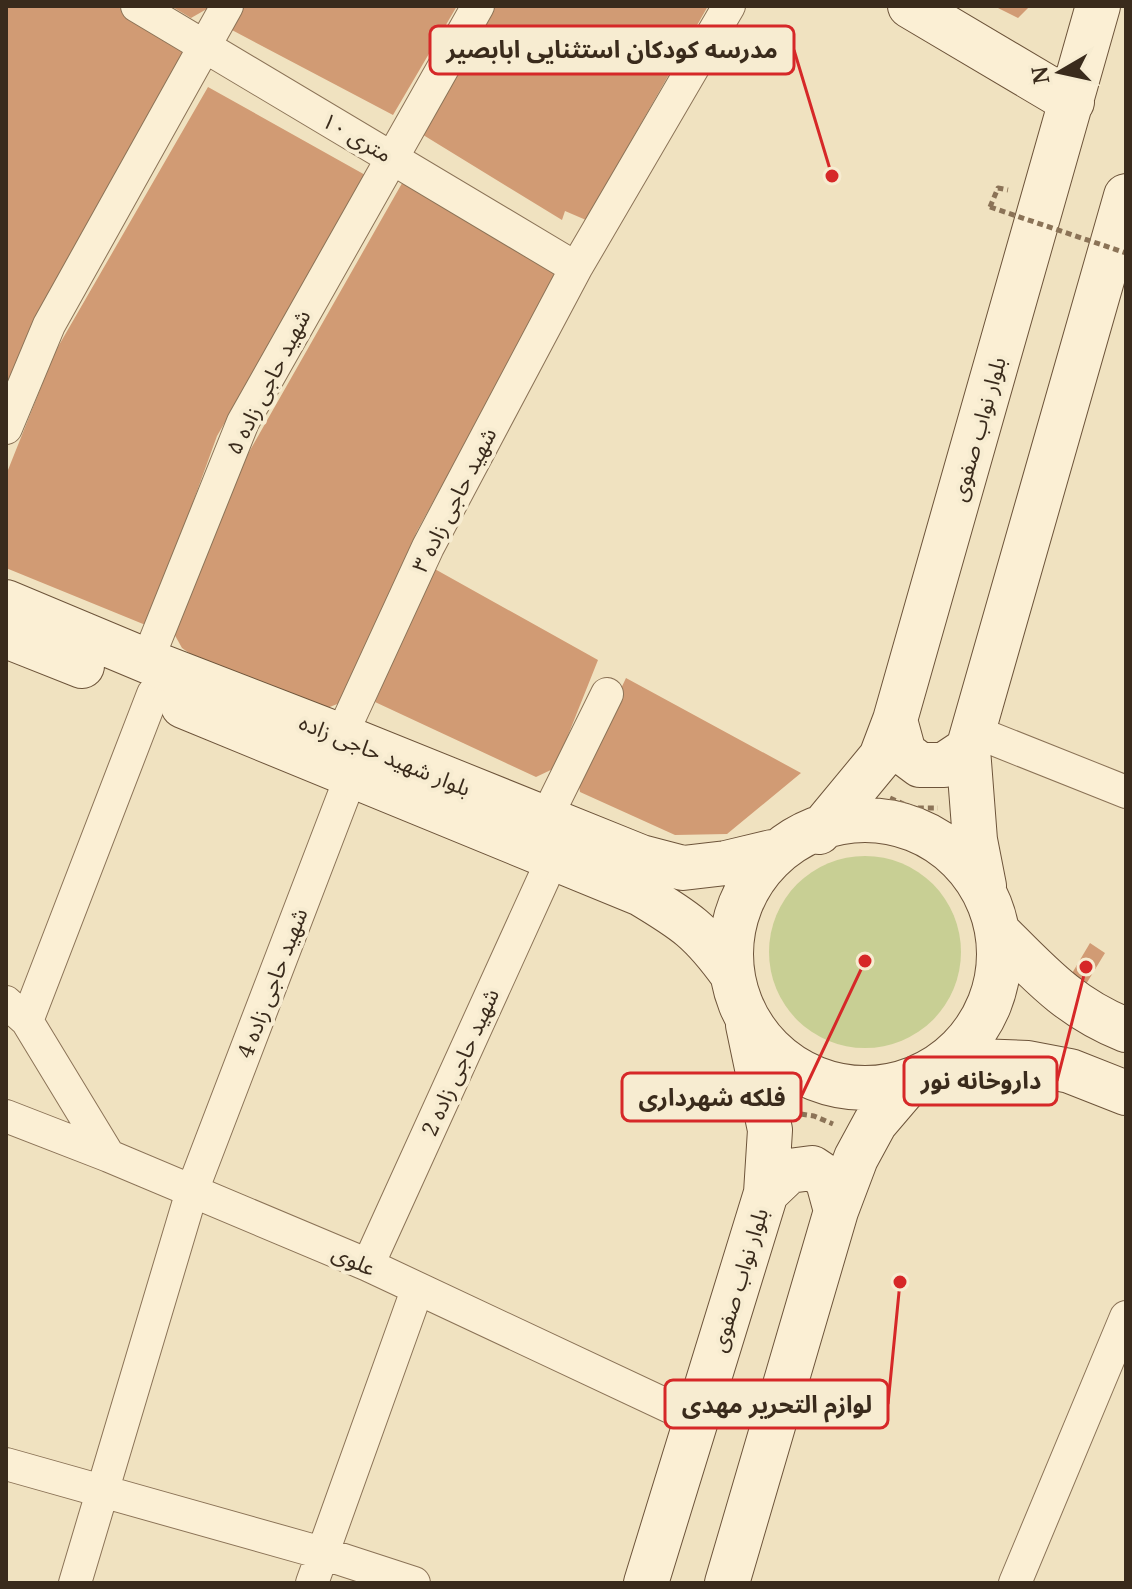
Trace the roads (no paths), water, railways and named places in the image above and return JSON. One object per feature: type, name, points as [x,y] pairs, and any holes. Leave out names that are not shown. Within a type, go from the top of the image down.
[{"type":"main road","points":[[910,6],[1072,102]]},
{"type":"main road","name":"بلوار نواب صفوی","points":[[819,832],[881,757],[895,720],[1098,6]]},
{"type":"main road","points":[[727,1583],[836,1211],[856,1158],[875,1123],[910,1082],[949,1060],[981,1024],[998,980],[998,932],[984,889],[975,840],[970,740],[1126,196]]},
{"type":"main road","name":"بلوار شهید حاجی زاده","points":[[6,602],[150,678]]},
{"type":"main road","name":"بلوار شهید حاجی زاده","points":[[6,636],[150,678],[549,839],[688,922],[709,943],[732,974]]},
{"type":"main road","points":[[895,720],[904,753],[920,765],[944,765],[970,740]]},
{"type":"main road","points":[[910,1082],[863,1089],[816,1080],[776,1055],[746,1018],[732,974],[732,930],[745,889],[772,852],[819,832],[868,817],[914,827],[954,852],[984,889]]},
{"type":"main road","name":"بلوار شهید حاجی زاده","points":[[549,839],[683,868],[726,863],[772,852]]},
{"type":"main road","points":[[998,932],[1071,1002],[1111,1024]]},
{"type":"main road","points":[[1070,1071],[1061,1060],[1058,1047],[1061,1034],[1070,1023],[1083,1017],[1111,1024]]},
{"type":"main road","name":"بلوار نواب صفوی","points":[[646,1583],[766,1193],[770,1130],[746,1018]]},
{"type":"main road","points":[[949,1060],[1017,1062],[1070,1071],[1126,1093]]},
{"type":"main road","points":[[766,1193],[789,1171],[812,1168],[827,1178],[836,1211]]},
{"type":"street","name":"۱۰ متری","points":[[137,6],[576,268]]},
{"type":"street","points":[[6,428],[49,325],[227,6]]},
{"type":"street","name":"شهید حاجی زاده ۵","points":[[16,1011],[150,678],[243,422],[478,6]]},
{"type":"street","name":"شهید حاجی زاده ۳","points":[[346,756],[428,547],[576,268],[729,6]]},
{"type":"street","name":"شهید حاجی زاده 2","points":[[368,1265],[549,839],[607,694]]},
{"type":"street","points":[[970,740],[1126,792]]},
{"type":"street","name":"شهید حاجی زاده 4","points":[[75,1583],[192,1191],[346,756]]},
{"type":"street","points":[[16,1011],[109,1156]]},
{"type":"street","name":"علوی","points":[[6,1116],[368,1265],[696,1419]]},
{"type":"street","points":[[312,1583],[417,1290]]},
{"type":"street","points":[[1015,1583],[1126,1317]]},
{"type":"street","points":[[6,1464],[322,1553],[414,1583]]},
{"type":"place","name":"مدرسه کودکان استثنایی ابابصیر","points":[[832,176]]},
{"type":"place","name":"فلکه شهرداری","points":[[865,961]]},
{"type":"place","name":"داروخانه نور","points":[[1086,967]]},
{"type":"place","name":"لوازم التحریر مهدی","points":[[900,1282]]}]
